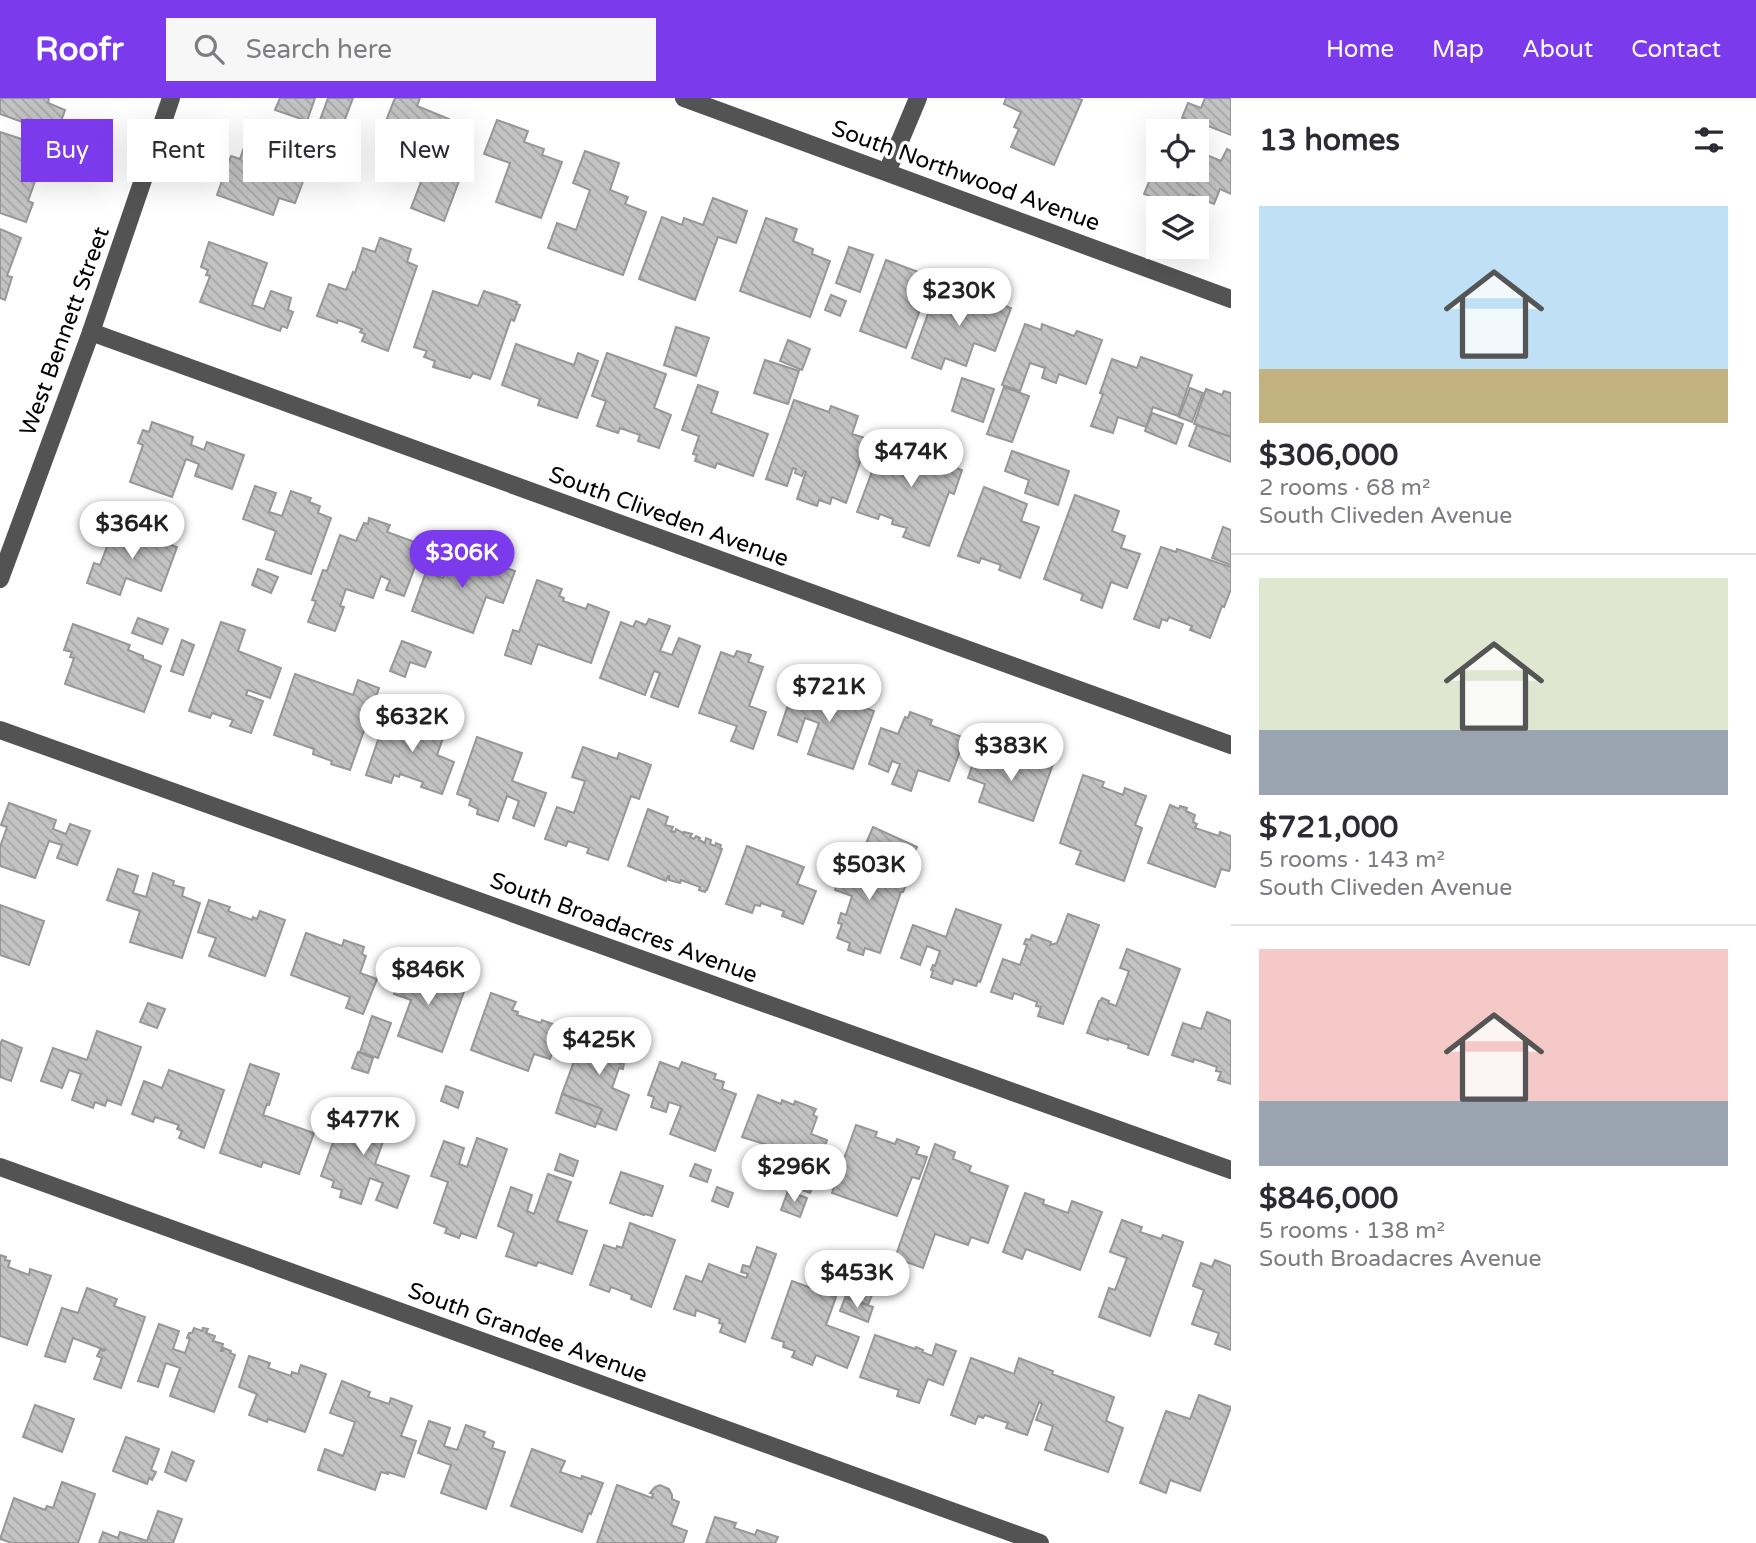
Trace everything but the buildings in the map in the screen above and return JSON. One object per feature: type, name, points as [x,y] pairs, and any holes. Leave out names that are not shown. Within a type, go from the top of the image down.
[{"type":"street","name":"West Bennett Street","points":[[0,579],[91,332],[171,98]]},
{"type":"street","name":"South Northwood Avenue","points":[[684,98],[1231,299]]},
{"type":"street","points":[[887,172],[918,98]]},
{"type":"street","name":"South Cliveden Avenue","points":[[91,332],[1231,745]]},
{"type":"street","name":"South Broadacres Avenue","points":[[0,730],[1231,1170]]},
{"type":"street","name":"South Grandee Avenue","points":[[0,1167],[1040,1543]]}]
